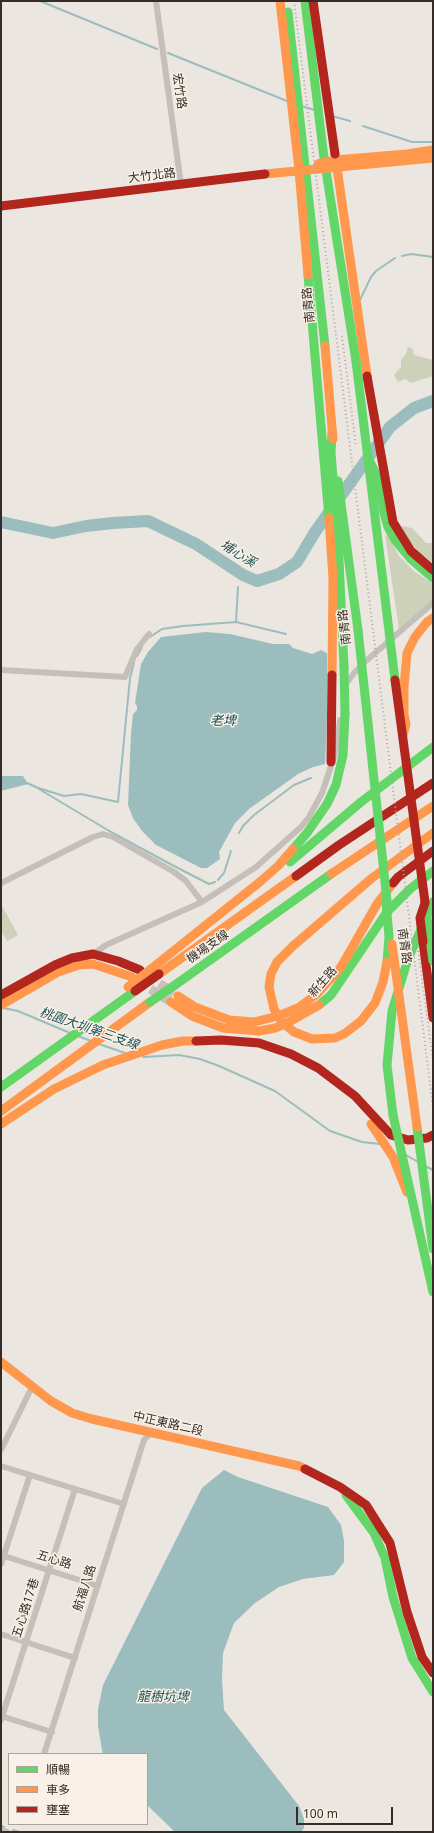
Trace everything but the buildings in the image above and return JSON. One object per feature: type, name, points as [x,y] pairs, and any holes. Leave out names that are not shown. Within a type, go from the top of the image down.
[{"type":"main road","points":[[280,1],[302,169],[328,495],[333,579],[331,762]]},
{"type":"main road","name":"南青路","points":[[287,1],[302,169],[328,370],[332,432],[358,630],[386,902],[433,1249]]},
{"type":"main road","points":[[305,1],[325,165],[356,361],[385,610],[429,902],[433,961]]},
{"type":"main road","points":[[313,1],[375,426],[393,522],[411,551],[423,563],[433,570]]},
{"type":"main road","name":"大竹北路","points":[[336,164],[433,150]]},
{"type":"main road","name":"大竹北路","points":[[1,206],[181,185],[325,165],[433,158]]},
{"type":"main road","points":[[155,971],[261,881],[299,843],[330,798],[336,785],[343,755],[344,714],[341,578],[331,453],[332,432]]},
{"type":"main road","points":[[368,458],[378,478],[384,514],[388,527],[395,540],[411,559],[433,578]]},
{"type":"main road","points":[[403,735],[406,724],[404,715],[404,687],[407,653],[415,637],[427,622],[433,618]]},
{"type":"main road","points":[[333,681],[346,683]]},
{"type":"main road","points":[[261,881],[290,862],[361,802],[433,748]]},
{"type":"main road","name":"機場支線","points":[[4,1085],[87,1024],[155,971],[433,783]]},
{"type":"main road","name":"機場支線","points":[[1,1111],[150,1002],[348,862],[433,806]]},
{"type":"main road","points":[[386,902],[389,937],[388,957],[383,982],[372,1007],[361,1021],[344,1034],[335,1038],[312,1039],[294,1032],[282,1022],[274,1009],[269,987],[271,974],[278,962],[293,946],[372,878],[433,833]]},
{"type":"main road","name":"新生路","points":[[433,851],[398,877],[377,904],[341,967],[317,994],[298,1008],[278,1016],[254,1022],[230,1020],[174,999],[192,1016],[223,1028],[259,1031],[275,1028],[288,1023],[316,1008],[331,995],[387,912],[410,889],[433,870]]},
{"type":"main road","points":[[429,902],[420,918],[433,1018]]},
{"type":"main road","points":[[429,902],[408,959],[392,1012],[387,1065],[393,1115],[433,1292]]},
{"type":"main road","points":[[4,993],[55,965],[72,958],[93,954],[118,961],[140,970]]},
{"type":"main road","points":[[1,1005],[58,972],[79,965],[93,964],[132,977]]},
{"type":"main road","points":[[1,1124],[54,1089],[103,1065],[162,1045],[183,1041],[241,1041],[275,1048],[291,1054],[318,1068],[355,1096],[387,1133],[408,1140],[427,1138],[433,1135]]},
{"type":"main road","points":[[241,1041],[297,1064],[344,1096],[357,1108],[382,1138],[393,1157],[416,1216]]},
{"type":"main road","name":"中正東路二段","points":[[1,1362],[58,1406],[72,1413],[299,1466],[340,1487],[366,1505],[390,1543],[407,1612],[422,1657],[433,1673]]},
{"type":"main road","name":"中正東路二段","points":[[340,1487],[374,1533],[385,1558],[393,1597],[412,1658],[433,1692]]},
{"type":"street","name":"宏竹路","points":[[156,1],[181,185]]},
{"type":"street","points":[[79,965],[106,945],[202,902],[256,867],[301,827],[309,817],[322,793],[331,762],[337,748],[342,696],[346,683],[368,660],[433,604]]},
{"type":"street","points":[[1,670],[125,677],[137,649],[149,634]]},
{"type":"street","points":[[1,883],[93,837],[103,834],[113,837],[174,872],[186,881],[202,902]]},
{"type":"street","points":[[1,1450],[32,1387]]},
{"type":"street","name":"航福八路","points":[[44,1753],[144,1440],[152,1432]]},
{"type":"street","points":[[1,1466],[124,1504]]},
{"type":"street","points":[[1,1564],[30,1475]]},
{"type":"street","name":"五心路17巷","points":[[1,1718],[75,1489]]},
{"type":"street","name":"五心路","points":[[4,1556],[98,1586]]},
{"type":"street","points":[[1,1634],[75,1658]]},
{"type":"street","points":[[1,1718],[52,1732]]},
{"type":"street","points":[[1,1830],[7,1832]]},
{"type":"green space","points":[[408,347],[413,349],[414,355],[433,360],[433,376],[411,383],[405,379],[398,382],[394,375],[401,367],[401,360],[406,354]]},
{"type":"green space","points":[[402,526],[412,528],[426,543],[433,543],[433,563],[419,552],[403,533]]},
{"type":"green space","points":[[385,535],[389,537],[399,556],[414,571],[433,584],[433,600],[399,629]]},
{"type":"green space","points":[[1,904],[18,935],[7,941],[1,931]]},
{"type":"water","name":"老埤","points":[[206,632],[230,634],[273,644],[289,644],[293,648],[312,654],[321,650],[327,653],[327,718],[325,764],[313,767],[298,774],[249,809],[235,823],[219,852],[220,859],[207,868],[201,868],[156,845],[142,831],[133,818],[128,805],[131,733],[133,714],[137,710],[135,703],[141,664],[148,652],[161,637]]},
{"type":"water","points":[[1,776],[23,776],[28,784],[1,791]]},
{"type":"water","name":"龍樹坑埤","points":[[224,1470],[238,1477],[328,1507],[341,1525],[344,1541],[344,1562],[334,1575],[303,1579],[279,1587],[255,1603],[234,1623],[223,1653],[222,1680],[224,1710],[299,1806],[304,1819],[304,1828],[301,1832],[175,1832],[148,1806],[148,1753],[103,1753],[98,1726],[98,1709],[103,1685],[202,1488]]},
{"type":"waterway","points":[[40,1],[157,49]]},
{"type":"waterway","points":[[168,53],[287,101]]},
{"type":"waterway","points":[[302,106],[314,110]]},
{"type":"waterway","points":[[332,116],[350,121]]},
{"type":"waterway","points":[[363,126],[412,142],[433,142]]},
{"type":"waterway","points":[[402,256],[411,254],[433,257]]},
{"type":"waterway","points":[[360,300],[371,277],[376,271],[395,258]]},
{"type":"waterway","name":"埔心溪","points":[[1,522],[53,533],[86,526],[148,521],[196,544],[243,575],[257,581],[279,574],[297,562],[315,532],[390,427],[414,408],[433,401]]},
{"type":"waterway","points":[[150,637],[162,629],[236,622],[238,587]]},
{"type":"waterway","points":[[236,622],[286,634]]},
{"type":"waterway","points":[[137,656],[142,647]]},
{"type":"waterway","points":[[35,787],[64,796],[81,794],[118,802],[130,678],[134,663]]},
{"type":"waterway","points":[[239,833],[243,826],[254,815],[294,785],[311,778]]},
{"type":"waterway","points":[[27,783],[36,787]]},
{"type":"waterway","points":[[39,789],[111,832],[174,866],[209,884],[215,882]]},
{"type":"waterway","points":[[218,880],[224,873],[231,851]]},
{"type":"waterway","name":"桃園大圳第三支線","points":[[3,1008],[18,1011],[70,1033]]},
{"type":"waterway","name":"桃園大圳第三支線","points":[[78,1036],[91,1041]]},
{"type":"waterway","name":"桃園大圳第三支線","points":[[99,1044],[125,1053]]},
{"type":"waterway","name":"桃園大圳第三支線","points":[[143,1057],[179,1055],[200,1059],[275,1091],[330,1131],[362,1142],[380,1144]]},
{"type":"waterway","name":"桃園大圳第三支線","points":[[406,1155],[418,1162]]},
{"type":"waterway","name":"桃園大圳第三支線","points":[[425,1166],[433,1170]]},
{"type":"waterway","points":[[13,1830],[19,1832]]},
{"type":"tunnel","points":[[148,976],[174,993]]},
{"type":"tunnel","points":[[139,982],[171,1002]]},
{"type":"railway","points":[[294,1],[433,1108]]},
{"type":"railway","points":[[342,336],[356,447]]},
{"type":"railway","points":[[416,935],[433,1060]]},
{"type":"traffic: fast","points":[[305,1],[324,158],[356,361]]},
{"type":"traffic: fast","points":[[288,12],[325,346]]},
{"type":"traffic: fast","points":[[308,275],[329,518]]},
{"type":"traffic: fast","points":[[356,361],[395,680]]},
{"type":"traffic: fast","points":[[332,432],[331,453],[338,539],[344,667]]},
{"type":"traffic: fast","points":[[368,458],[378,478],[384,513],[388,527],[395,540],[411,559],[433,578]]},
{"type":"traffic: fast","points":[[338,481],[358,630]]},
{"type":"traffic: fast","points":[[358,630],[388,910]]},
{"type":"traffic: fast","points":[[344,667],[345,714]]},
{"type":"traffic: fast","points":[[293,849],[307,833],[327,804],[336,785],[343,755],[345,714]]},
{"type":"traffic: fast","points":[[290,862],[361,802],[433,747]]},
{"type":"traffic: fast","points":[[319,1005],[331,995],[387,912],[410,889],[433,871]]},
{"type":"traffic: fast","points":[[175,985],[331,874]]},
{"type":"traffic: fast","points":[[386,902],[389,937],[387,962]]},
{"type":"traffic: fast","points":[[425,902],[433,961]]},
{"type":"traffic: fast","points":[[393,1115],[387,1065],[392,1011],[408,959],[433,902]]},
{"type":"traffic: fast","points":[[150,1002],[175,985]]},
{"type":"traffic: fast","points":[[1,1087],[135,991]]},
{"type":"traffic: fast","points":[[393,1115],[433,1292]]},
{"type":"traffic: fast","points":[[417,1127],[433,1249]]},
{"type":"traffic: fast","points":[[346,1495],[374,1533],[385,1558],[393,1597],[412,1658],[433,1692]]},
{"type":"traffic: slow","points":[[280,1],[299,170],[308,275]]},
{"type":"traffic: slow","points":[[318,164],[335,160],[407,154],[433,150]]},
{"type":"traffic: slow","points":[[335,154],[367,376]]},
{"type":"traffic: slow","points":[[265,174],[433,158]]},
{"type":"traffic: slow","points":[[325,346],[333,439]]},
{"type":"traffic: slow","points":[[329,518],[333,579],[332,675]]},
{"type":"traffic: slow","points":[[403,735],[406,724],[404,715],[404,687],[407,653],[415,637],[427,622],[433,618]]},
{"type":"traffic: slow","points":[[331,874],[433,806]]},
{"type":"traffic: slow","points":[[293,946],[372,878],[433,833]]},
{"type":"traffic: slow","points":[[151,969],[261,881],[278,866],[293,849]]},
{"type":"traffic: slow","points":[[159,974],[296,876]]},
{"type":"traffic: slow","points":[[178,996],[195,1007],[229,1020],[254,1022],[278,1016],[298,1008],[317,994],[341,967],[377,904],[393,883]]},
{"type":"traffic: slow","points":[[392,944],[417,1127]]},
{"type":"traffic: slow","points":[[293,946],[277,962],[271,974],[269,987],[274,1009],[282,1022],[294,1032],[312,1039],[335,1038],[344,1034],[361,1021],[375,1003],[383,982],[387,962]]},
{"type":"traffic: slow","points":[[1,1005],[58,972],[79,965],[93,964],[132,977]]},
{"type":"traffic: slow","points":[[128,987],[151,969]]},
{"type":"traffic: slow","points":[[1,1111],[150,1002]]},
{"type":"traffic: slow","points":[[171,1002],[192,1016],[223,1028],[259,1031],[275,1028],[287,1023],[319,1005]]},
{"type":"traffic: slow","points":[[1,1124],[54,1089],[103,1065],[162,1045],[183,1041],[196,1041]]},
{"type":"traffic: slow","points":[[371,1124],[393,1157],[407,1192]]},
{"type":"traffic: slow","points":[[1,1362],[51,1401],[72,1413],[92,1419],[299,1466],[305,1469]]},
{"type":"traffic: jam","points":[[313,1],[335,154]]},
{"type":"traffic: jam","points":[[1,206],[265,174]]},
{"type":"traffic: jam","points":[[367,376],[393,522],[411,551],[433,570]]},
{"type":"traffic: jam","points":[[331,762],[332,675]]},
{"type":"traffic: jam","points":[[395,680],[425,902]]},
{"type":"traffic: jam","points":[[296,876],[339,845],[433,783]]},
{"type":"traffic: jam","points":[[393,883],[398,877],[433,851]]},
{"type":"traffic: jam","points":[[423,942],[420,918],[425,903]]},
{"type":"traffic: jam","points":[[423,942],[433,1018]]},
{"type":"traffic: jam","points":[[1,995],[55,965],[72,958],[93,954],[118,961],[140,970]]},
{"type":"traffic: jam","points":[[135,991],[159,974]]},
{"type":"traffic: jam","points":[[196,1041],[221,1040],[259,1043],[291,1054],[318,1068],[355,1096],[391,1135],[408,1140],[427,1138],[433,1135]]},
{"type":"traffic: jam","points":[[305,1469],[340,1487],[366,1505],[390,1543],[407,1612],[422,1657],[433,1673]]}]
